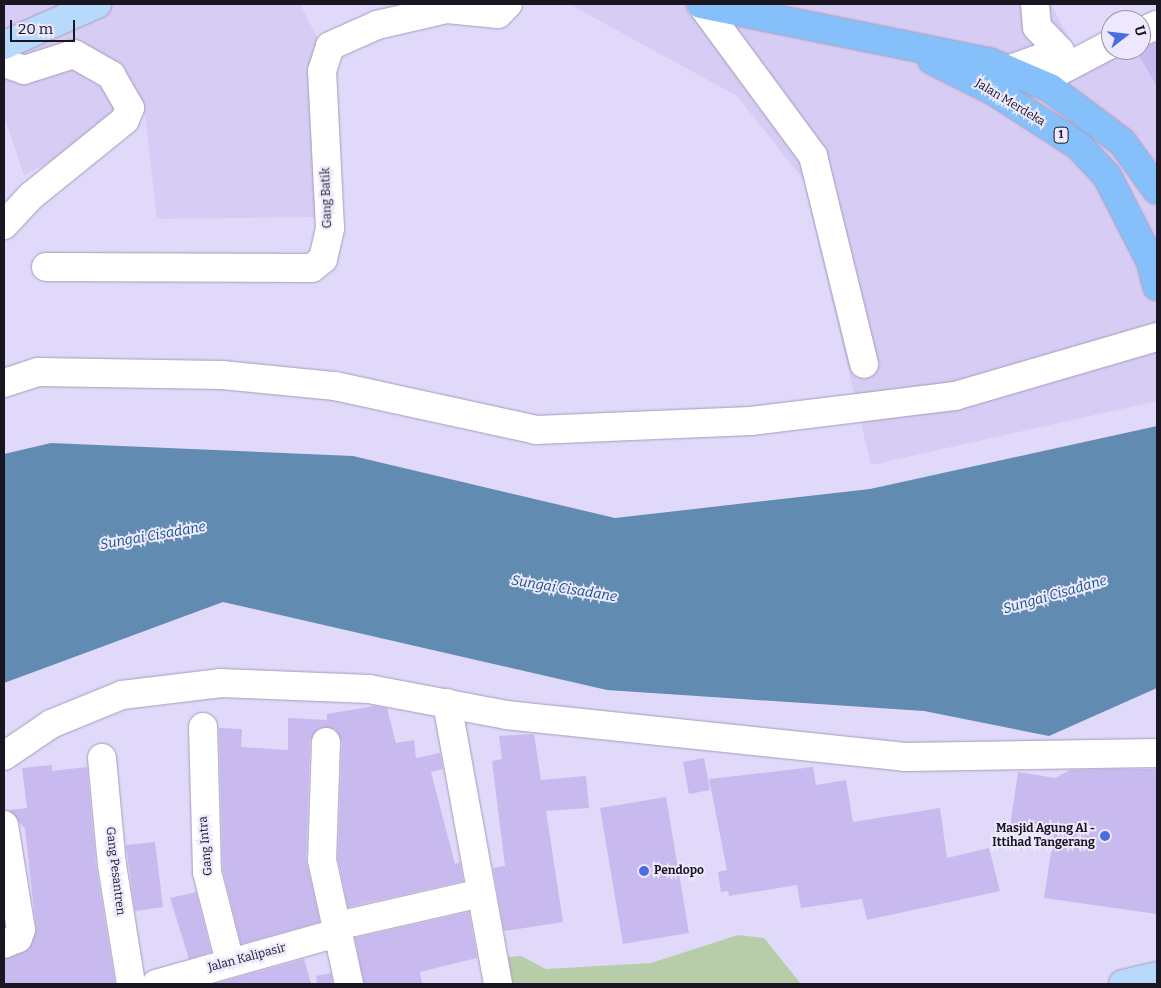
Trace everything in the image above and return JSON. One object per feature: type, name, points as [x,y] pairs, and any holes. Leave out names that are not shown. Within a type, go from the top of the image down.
[{"type":"highway","name":"Jalan Merdeka","points":[[701,4],[989,62],[1038,82],[1122,142],[1157,190]]},
{"type":"highway","name":"Jalan Merdeka","points":[[902,45],[994,91],[1079,146],[1107,176],[1151,262],[1157,286]]},
{"type":"main road","points":[[6,50],[93,6]]},
{"type":"main road","points":[[1123,984],[1157,976]]},
{"type":"street","name":"Gang Batik","points":[[46,267],[312,268],[323,258],[330,228],[322,71],[330,46],[377,25],[448,9],[498,14],[508,4]]},
{"type":"street","points":[[701,4],[813,156],[864,364]]},
{"type":"street","points":[[1008,70],[1060,51],[1036,27],[1035,4]]},
{"type":"street","points":[[1038,82],[1085,55],[1101,48]]},
{"type":"street","points":[[4,225],[31,196],[125,120],[130,108],[111,75],[74,54],[24,70],[6,50]]},
{"type":"street","points":[[4,383],[38,372],[222,375],[335,386],[546,430],[751,420],[955,396],[1157,337]]},
{"type":"street","points":[[4,756],[51,724],[122,695],[172,686],[306,685],[369,690],[506,715],[905,756],[1157,754]]},
{"type":"street","points":[[447,704],[498,984]]},
{"type":"street","name":"Gang Intra","points":[[203,727],[207,872],[230,962]]},
{"type":"street","points":[[326,742],[322,860],[349,984]]},
{"type":"street","name":"Gang Pesantren","points":[[102,758],[112,865],[130,984]]},
{"type":"street","points":[[4,824],[21,930],[18,938],[4,944]]},
{"type":"street","name":"Jalan Kalipasir","points":[[156,984],[338,930],[481,893]]},
{"type":"shaded area","points":[[4,4],[300,4],[319,41],[323,217],[157,219],[145,114],[24,175],[4,116]]},
{"type":"shaded area","points":[[569,4],[1051,4],[1086,71],[1103,60],[1151,60],[1151,29],[1157,25],[1157,401],[871,465],[803,179],[737,96]]},
{"type":"green space","points":[[738,935],[764,938],[801,984],[513,984],[507,957],[521,956],[546,969],[651,963]]},
{"type":"water","name":"Sungai Cisadane","points":[[1157,426],[1157,688],[1049,736],[924,711],[607,690],[223,602],[4,683],[4,454],[51,443],[353,456],[615,518],[870,489]]},
{"type":"building","points":[[1157,42],[1157,86],[1141,60],[1151,60],[1151,45]]},
{"type":"building","points":[[374,706],[387,708],[396,743],[414,740],[416,758],[440,753],[443,769],[431,772],[455,864],[460,862],[463,881],[348,907],[338,859],[342,742],[335,729],[319,728],[310,741],[306,860],[320,922],[241,944],[223,870],[219,728],[242,729],[241,747],[288,750],[288,718],[327,720],[327,714]]},
{"type":"building","points":[[534,734],[541,780],[586,776],[589,808],[546,811],[563,922],[504,931],[493,868],[505,866],[492,761],[502,759],[499,736]]},
{"type":"building","points":[[704,758],[710,790],[689,794],[683,762]]},
{"type":"building","points":[[52,765],[52,771],[87,767],[96,866],[115,984],[4,984],[4,959],[29,949],[36,928],[25,829],[9,810],[27,808],[22,768]]},
{"type":"building","points":[[813,767],[816,785],[846,780],[853,822],[940,808],[947,858],[989,848],[1000,891],[867,920],[862,899],[801,908],[797,885],[729,896],[728,891],[721,892],[718,872],[727,870],[709,779]]},
{"type":"building","name":"Masjid Agung Al - Ittihad Tangerang","points":[[1157,769],[1157,914],[1044,898],[1054,833],[1010,826],[1018,772],[1055,778],[1070,770]]},
{"type":"building","name":"Pendopo","points":[[666,797],[689,933],[623,944],[600,808]]},
{"type":"building","points":[[155,842],[163,907],[135,911],[126,845]]},
{"type":"building","points":[[196,892],[211,952],[189,959],[170,898]]},
{"type":"building","points":[[469,912],[477,958],[420,972],[422,984],[364,984],[355,938]]},
{"type":"building","points":[[304,959],[311,984],[214,984]]},
{"type":"building","points":[[331,973],[333,984],[317,984],[316,976]]},
{"type":"place","name":"Masjid Agung Al - Ittihad Tangerang","points":[[1105,836]]},
{"type":"place","name":"Pendopo","points":[[644,871]]}]
